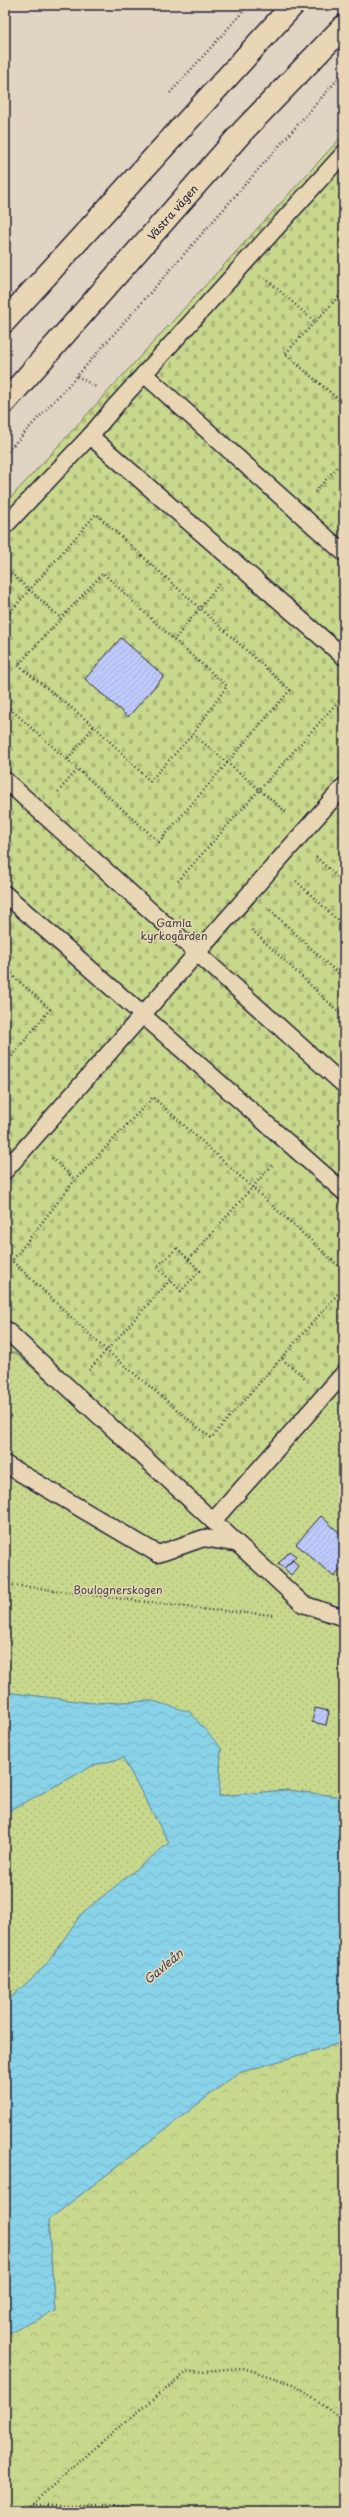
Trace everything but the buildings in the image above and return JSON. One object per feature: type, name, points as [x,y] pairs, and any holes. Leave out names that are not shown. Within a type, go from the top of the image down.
[{"type":"main road","points":[[5,321],[293,5]]},
{"type":"main road","name":"Västra vägen","points":[[5,402],[243,131],[344,26]]},
{"type":"lane","points":[[5,526],[90,436],[144,374],[247,262],[344,153]]},
{"type":"lane","points":[[144,374],[344,553]]},
{"type":"lane","points":[[90,436],[235,564],[344,657]]},
{"type":"lane","points":[[5,780],[344,1085]]},
{"type":"lane","points":[[5,1171],[344,786]]},
{"type":"lane","points":[[5,894],[344,1192]]},
{"type":"lane","points":[[5,1329],[235,1543],[303,1604],[344,1618]]},
{"type":"lane","points":[[213,1521],[344,1373]]},
{"type":"lane","points":[[5,1464],[158,1554],[204,1538],[235,1543]]},
{"type":"path","points":[[5,12],[9,5]]},
{"type":"path","points":[[5,454],[77,376],[344,72]]},
{"type":"path","points":[[247,262],[315,322]]},
{"type":"path","points":[[344,291],[285,354],[344,404]]},
{"type":"path","points":[[77,376],[90,382]]},
{"type":"path","points":[[297,511],[344,459]]},
{"type":"path","points":[[5,618],[96,514],[201,607],[290,690],[159,842],[5,704]]},
{"type":"path","points":[[174,640],[235,564]]},
{"type":"path","points":[[5,568],[61,618]]},
{"type":"path","points":[[103,573],[174,640],[227,686],[193,734],[150,781],[94,726],[18,665],[61,618],[103,573]]},
{"type":"path","points":[[178,881],[344,695]]},
{"type":"path","points":[[68,759],[94,726]]},
{"type":"path","points":[[193,734],[259,790],[301,834],[344,883]]},
{"type":"path","points":[[276,863],[344,926]]},
{"type":"path","points":[[251,892],[344,979]]},
{"type":"path","points":[[232,912],[344,1017]]},
{"type":"path","points":[[5,969],[50,1009],[5,1065]]},
{"type":"path","points":[[344,1270],[153,1096],[75,1180],[12,1261],[106,1350],[211,1438],[344,1287]]},
{"type":"path","points":[[189,1259],[252,1186],[291,1145]]},
{"type":"path","points":[[178,1248],[200,1271],[181,1291],[170,1280],[157,1268],[178,1248]]},
{"type":"path","points":[[71,1390],[170,1280]]},
{"type":"path","points":[[5,1584],[209,1610],[280,1615]]},
{"type":"path","points":[[23,2512],[112,2433],[188,2372],[243,2368],[293,2384],[339,2417],[344,2424]]},
{"type":"path","points":[[32,2505],[112,2505],[138,2512]]},
{"type":"green space","name":"Gamla kyrkogården","points":[[344,134],[344,1382],[213,1521],[15,1353],[5,1353],[5,504]]},
{"type":"green space","name":"Boulognerskogen","points":[[5,1353],[15,1353],[213,1521],[344,1382],[344,1797],[287,1790],[219,1796],[221,1748],[153,1701],[92,1703],[5,1692]]},
{"type":"green space","points":[[123,1758],[169,1843],[82,1913],[46,1965],[5,2003],[5,1813],[94,1765]]},
{"type":"green space","points":[[344,2042],[344,2512],[5,2512],[5,2335],[55,2311],[48,2220],[238,2073]]},
{"type":"water","name":"Gavleån","points":[[5,1692],[92,1703],[153,1701],[190,1712],[221,1748],[219,1796],[287,1790],[344,1797],[344,2042],[238,2073],[48,2220],[55,2311],[5,2335],[5,2003],[46,1965],[82,1913],[169,1843],[123,1758],[94,1765],[5,1813]]}]
